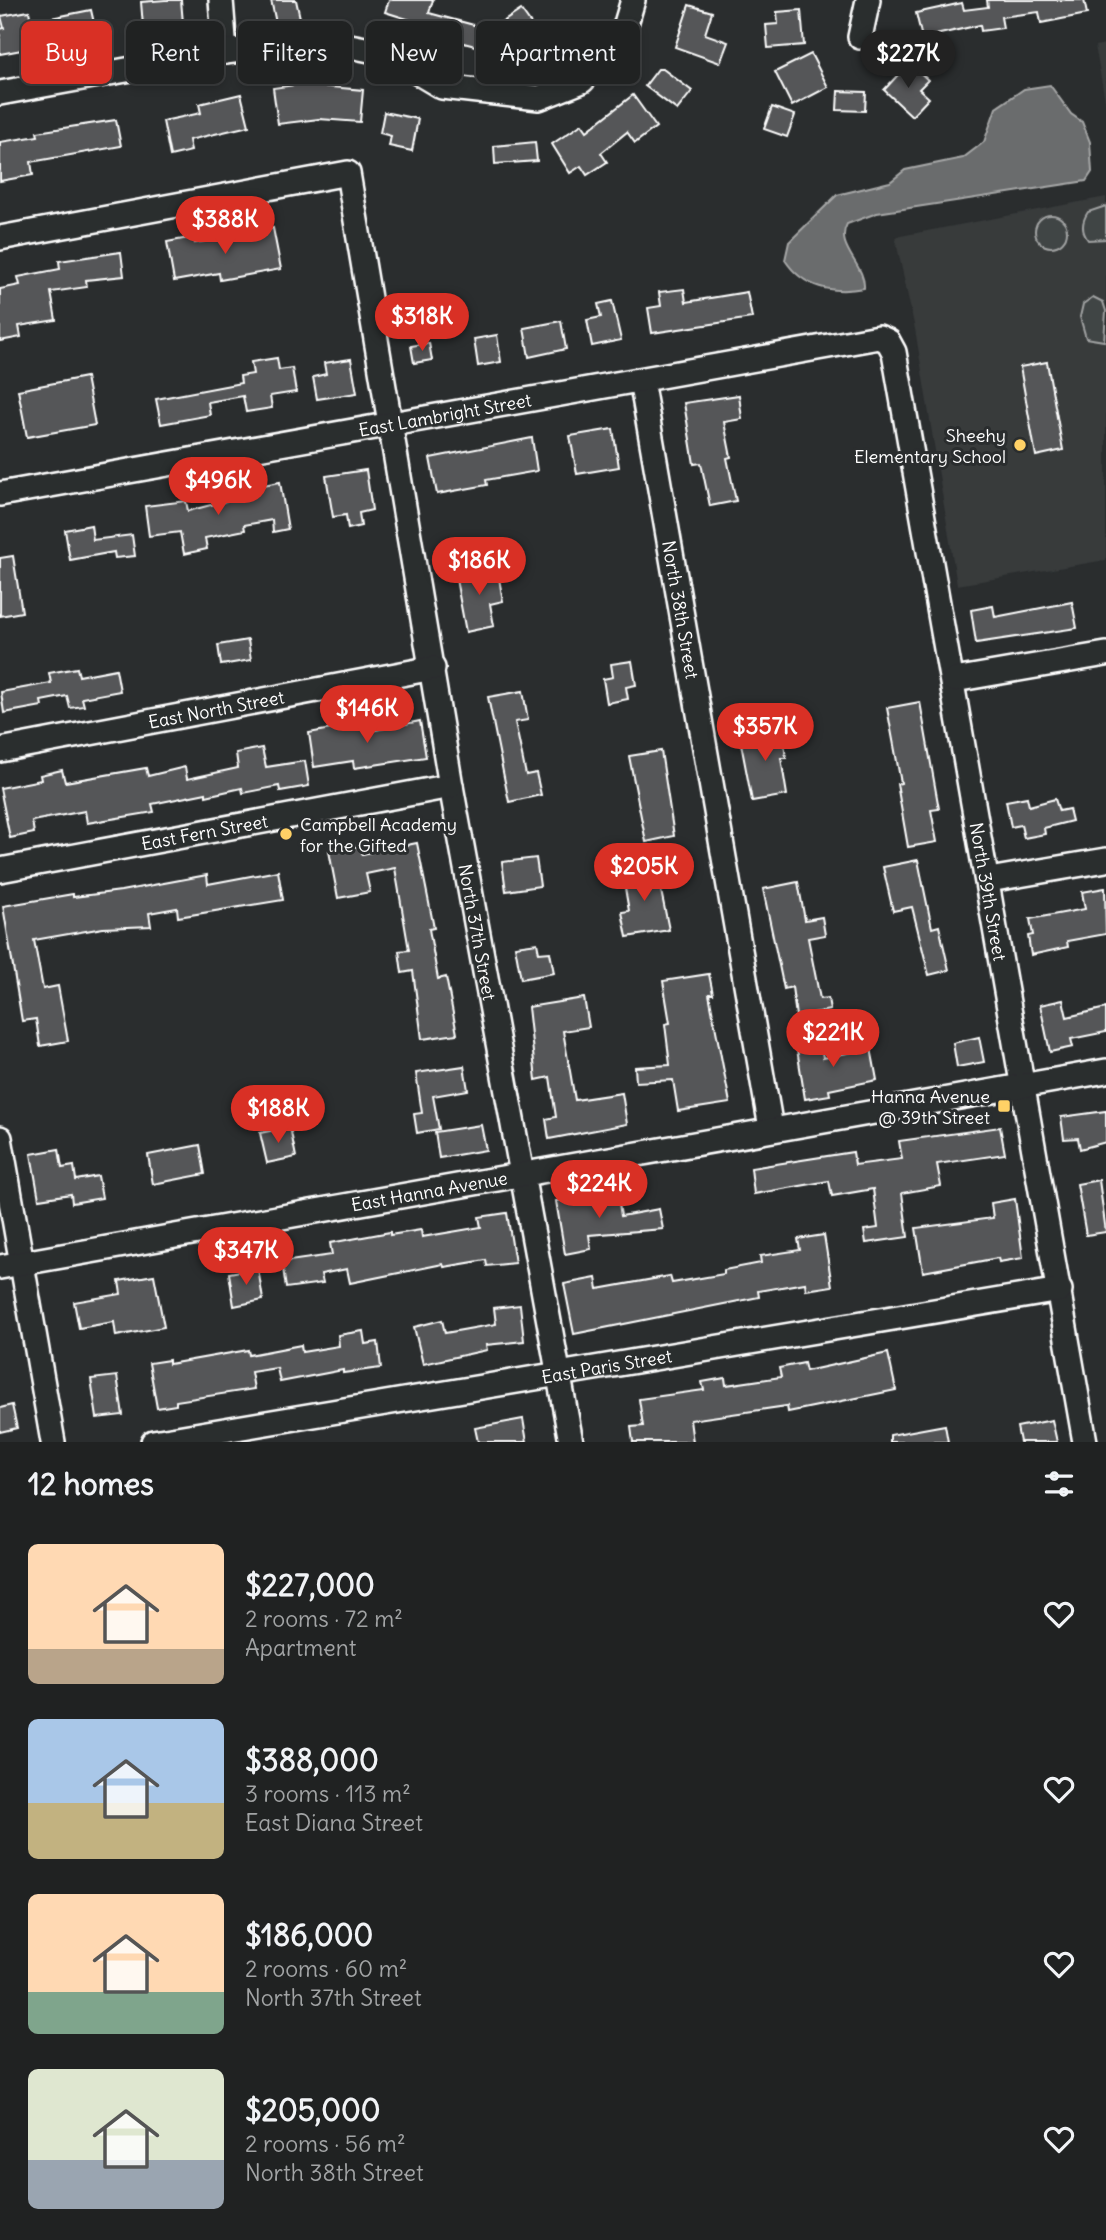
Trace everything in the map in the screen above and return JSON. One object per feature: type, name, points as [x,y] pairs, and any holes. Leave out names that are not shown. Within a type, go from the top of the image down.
[{"type":"street","points":[[221,0],[225,52]]},
{"type":"street","points":[[0,93],[225,52],[320,40],[385,53],[442,87],[539,97],[582,80],[623,34],[633,0]]},
{"type":"street","points":[[860,37],[868,0]]},
{"type":"street","name":"North 37th Street","points":[[0,238],[348,173],[393,425],[451,786],[571,1442]]},
{"type":"street","name":"East Lambright Street","points":[[0,494],[879,337],[888,341]]},
{"type":"street","name":"North 39th Street","points":[[888,341],[894,352],[954,680],[1085,1442]]},
{"type":"street","name":"North 38th Street","points":[[641,380],[771,1128]]},
{"type":"street","points":[[954,680],[1106,654]]},
{"type":"street","name":"East North Street","points":[[0,750],[433,668]]},
{"type":"street","name":"East Fern Street","points":[[0,870],[451,786]]},
{"type":"street","points":[[989,880],[1106,860]]},
{"type":"street","name":"East Hanna Avenue","points":[[11,1265],[523,1175],[771,1128],[1106,1071]]},
{"type":"street","points":[[0,1138],[11,1265],[53,1442]]},
{"type":"street","name":"East Paris Street","points":[[153,1442],[1060,1290]]},
{"type":"shaded area","points":[[1106,44],[1106,105],[1095,46]]},
{"type":"shaded area","points":[[1050,85],[1071,114],[1082,122],[1090,142],[1092,172],[1086,181],[877,213],[847,224],[844,240],[860,272],[864,288],[841,290],[820,287],[801,277],[785,260],[789,242],[837,195],[890,182],[905,170],[963,158],[984,142],[996,108],[1024,89]]},
{"type":"shaded area","name":"Sheehy Elementary School","points":[[1106,197],[1106,560],[957,585],[915,329],[895,237]]},
{"type":"shaded area","points":[[1106,206],[1106,239],[1088,240],[1083,230],[1086,215]]},
{"type":"shaded area","points":[[1051,215],[1063,219],[1067,231],[1063,243],[1051,247],[1039,243],[1035,231],[1039,219]]},
{"type":"shaded area","points":[[1093,297],[1103,302],[1106,311],[1104,341],[1086,338],[1080,317],[1083,304]]},
{"type":"building","points":[[181,0],[183,21],[143,21],[141,2]]},
{"type":"building","points":[[271,0],[296,0],[300,18],[276,21]]},
{"type":"building","points":[[389,0],[433,0],[429,13],[459,21],[414,21],[385,12]]},
{"type":"building","points":[[987,0],[1084,0],[1087,14],[1041,23],[1039,12],[1001,17],[1003,28],[981,31],[980,25],[922,38],[916,13],[962,3],[964,10],[988,7]]},
{"type":"building","points":[[689,5],[712,12],[705,34],[728,42],[720,63],[675,47]]},
{"type":"building","points":[[91,10],[94,21],[36,21]]},
{"type":"building","points":[[521,10],[529,21],[504,21]]},
{"type":"building","points":[[801,10],[804,45],[768,48],[766,25],[778,24],[777,12]]},
{"type":"building","points":[[29,11],[31,21],[21,21],[21,50],[0,54],[0,29],[4,28],[1,16]]},
{"type":"building","points":[[462,22],[476,26],[476,46],[462,43]]},
{"type":"building","points":[[811,54],[828,87],[792,106],[775,72]]},
{"type":"building","points":[[909,63],[928,80],[919,89],[929,98],[912,116],[884,90]]},
{"type":"building","points":[[658,69],[663,69],[692,91],[677,110],[645,86]]},
{"type":"building","points":[[309,84],[363,90],[360,122],[319,119],[278,124],[273,88]]},
{"type":"building","points":[[838,91],[866,92],[865,111],[837,110]]},
{"type":"building","points":[[241,94],[249,126],[189,140],[191,151],[170,156],[163,121],[201,113],[199,104]]},
{"type":"building","points":[[633,95],[656,127],[635,143],[627,132],[601,153],[607,162],[587,175],[581,166],[570,173],[552,144],[582,124],[587,131]]},
{"type":"building","points":[[772,107],[795,115],[787,137],[764,129]]},
{"type":"building","points":[[384,112],[418,119],[412,151],[389,146],[391,136],[380,133]]},
{"type":"building","points":[[116,120],[121,146],[31,162],[33,175],[0,181],[0,142],[38,136],[37,132]]},
{"type":"building","points":[[535,142],[537,161],[495,164],[494,146]]},
{"type":"building","points":[[273,228],[281,269],[220,280],[219,273],[174,281],[167,242],[194,237],[195,243]]},
{"type":"building","points":[[121,252],[124,276],[86,280],[87,287],[51,292],[56,320],[19,326],[21,337],[0,341],[0,289],[20,285],[18,277],[60,269],[59,261]]},
{"type":"building","points":[[684,289],[686,302],[747,292],[752,318],[652,333],[648,308],[661,306],[659,292]]},
{"type":"building","points":[[612,301],[621,340],[592,346],[587,320],[601,317],[598,304]]},
{"type":"building","points":[[561,321],[566,349],[529,357],[524,328]]},
{"type":"building","points":[[497,335],[501,362],[478,366],[474,339]]},
{"type":"building","points":[[429,343],[432,360],[414,363],[411,346]]},
{"type":"building","points":[[277,358],[279,370],[292,368],[296,392],[270,396],[272,408],[246,412],[243,396],[208,402],[210,415],[161,424],[156,399],[241,383],[240,376],[253,374],[251,362]]},
{"type":"building","points":[[351,359],[357,393],[317,399],[313,377],[326,374],[324,363]]},
{"type":"building","points":[[1047,362],[1063,450],[1036,456],[1020,367]]},
{"type":"building","points":[[86,377],[95,425],[27,437],[18,390]]},
{"type":"building","points":[[739,395],[742,419],[724,422],[731,457],[727,458],[736,501],[710,506],[701,463],[694,464],[684,403]]},
{"type":"building","points":[[613,429],[619,467],[577,474],[570,436]]},
{"type":"building","points":[[532,438],[537,471],[486,480],[487,485],[437,494],[430,458]]},
{"type":"building","points":[[366,470],[372,510],[359,513],[361,526],[348,529],[346,515],[333,517],[326,476]]},
{"type":"building","points":[[280,482],[288,529],[273,532],[272,520],[244,525],[245,530],[205,538],[207,549],[184,554],[180,532],[149,536],[145,506],[186,501],[188,511],[253,494],[252,487]]},
{"type":"building","points":[[91,525],[93,540],[132,535],[135,556],[115,558],[114,552],[70,560],[65,530]]},
{"type":"building","points":[[13,556],[22,612],[0,616],[0,558]]},
{"type":"building","points":[[497,567],[503,601],[490,604],[494,626],[466,632],[455,574]]},
{"type":"building","points":[[1072,602],[1077,628],[976,643],[971,610],[993,606],[995,617]]},
{"type":"building","points":[[248,640],[251,660],[221,665],[218,645]]},
{"type":"building","points":[[632,661],[636,685],[626,687],[628,699],[607,703],[603,679],[613,677],[611,664]]},
{"type":"building","points":[[77,668],[79,676],[116,669],[120,691],[82,698],[84,706],[70,708],[67,696],[41,701],[42,706],[4,713],[1,692],[51,683],[49,673]]},
{"type":"building","points":[[523,691],[528,720],[515,722],[526,775],[536,773],[541,795],[509,802],[488,697]]},
{"type":"building","points":[[920,702],[939,809],[931,810],[937,842],[908,847],[897,784],[901,783],[887,708]]},
{"type":"building","points":[[374,721],[375,730],[420,721],[426,757],[354,768],[353,761],[314,767],[309,733]]},
{"type":"building","points":[[782,727],[786,758],[781,758],[787,795],[752,801],[739,733]]},
{"type":"building","points":[[262,748],[266,767],[305,761],[309,786],[280,791],[279,786],[243,793],[242,788],[206,796],[206,793],[152,804],[154,812],[87,823],[85,811],[32,821],[34,833],[10,838],[0,788],[41,780],[40,775],[62,770],[65,782],[146,768],[148,776],[185,767],[187,779],[238,768],[236,753]]},
{"type":"building","points":[[661,751],[674,836],[646,842],[629,756]]},
{"type":"building","points":[[1027,797],[1029,806],[1055,799],[1059,811],[1069,809],[1072,821],[1044,828],[1045,834],[1024,838],[1021,825],[1011,827],[1006,801]]},
{"type":"building","points":[[417,843],[434,928],[429,929],[438,979],[446,977],[457,1034],[422,1039],[413,971],[402,973],[399,951],[409,950],[395,868],[366,874],[370,892],[338,898],[329,851],[361,846],[362,854]]},
{"type":"building","points":[[536,858],[540,886],[506,891],[502,862]]},
{"type":"building","points":[[918,860],[932,928],[939,926],[949,970],[929,975],[912,907],[893,911],[883,867]]},
{"type":"building","points":[[656,866],[669,930],[627,937],[622,912],[629,911],[622,871]]},
{"type":"building","points":[[278,871],[283,900],[178,917],[177,908],[149,913],[151,926],[103,928],[34,940],[43,989],[58,986],[68,1041],[40,1046],[36,1019],[22,1021],[3,906],[73,894],[73,897],[121,891],[207,875],[208,884]]},
{"type":"building","points":[[798,882],[805,920],[822,917],[825,935],[808,938],[820,999],[828,998],[830,1010],[796,1016],[792,987],[784,989],[763,889]]},
{"type":"building","points":[[1105,888],[1106,934],[1067,941],[1068,947],[1031,955],[1028,936],[1033,935],[1030,919],[1085,909],[1082,892]]},
{"type":"building","points":[[537,943],[539,953],[550,952],[554,973],[521,979],[515,946]]},
{"type":"building","points":[[709,974],[713,994],[709,994],[730,1103],[678,1111],[673,1080],[636,1082],[635,1067],[670,1065],[665,1024],[670,1023],[663,981]]},
{"type":"building","points":[[584,998],[589,1027],[563,1031],[575,1100],[622,1093],[627,1124],[549,1139],[546,1119],[556,1117],[550,1077],[536,1080],[528,1007]]},
{"type":"building","points":[[1063,1000],[1067,1017],[1106,1008],[1106,1032],[1071,1039],[1073,1047],[1050,1052],[1040,1005]]},
{"type":"building","points":[[979,1037],[984,1062],[957,1067],[953,1043]]},
{"type":"building","points":[[820,1039],[823,1058],[871,1048],[877,1080],[829,1090],[830,1095],[805,1099],[796,1043]]},
{"type":"building","points":[[464,1066],[468,1090],[433,1096],[439,1129],[417,1133],[414,1114],[422,1113],[416,1073]]},
{"type":"building","points":[[1106,1111],[1106,1142],[1080,1149],[1078,1138],[1064,1139],[1061,1117]]},
{"type":"building","points":[[481,1125],[486,1150],[439,1158],[435,1132]]},
{"type":"building","points":[[290,1127],[296,1157],[267,1163],[260,1133]]},
{"type":"building","points":[[1000,1127],[1005,1154],[937,1164],[941,1186],[902,1193],[908,1237],[866,1243],[864,1230],[878,1228],[873,1189],[832,1196],[829,1181],[754,1194],[751,1168],[853,1152],[855,1165],[902,1159],[899,1141]]},
{"type":"building","points":[[200,1145],[205,1174],[153,1184],[148,1155]]},
{"type":"building","points":[[59,1149],[62,1168],[74,1166],[76,1180],[98,1176],[102,1198],[72,1203],[71,1194],[39,1199],[31,1154]]},
{"type":"building","points":[[1099,1180],[1106,1232],[1086,1235],[1077,1184]]},
{"type":"building","points":[[617,1191],[621,1216],[659,1209],[663,1229],[589,1235],[591,1249],[565,1254],[556,1201]]},
{"type":"building","points":[[1015,1199],[1023,1258],[999,1262],[998,1258],[923,1272],[916,1228],[993,1218],[991,1203]]},
{"type":"building","points":[[507,1213],[515,1263],[487,1266],[486,1260],[444,1267],[443,1264],[350,1283],[347,1269],[321,1274],[323,1283],[286,1288],[282,1262],[332,1255],[330,1243],[390,1232],[390,1235],[421,1230],[422,1237],[481,1227],[479,1217]]},
{"type":"building","points":[[824,1235],[832,1286],[806,1290],[805,1283],[758,1291],[759,1297],[574,1334],[564,1284],[596,1278],[598,1289],[670,1276],[672,1283],[724,1274],[724,1270],[761,1263],[760,1256],[800,1250],[798,1239]]},
{"type":"building","points":[[258,1268],[263,1300],[234,1306],[229,1273]]},
{"type":"building","points":[[154,1275],[164,1327],[116,1336],[114,1322],[79,1328],[74,1302],[121,1294],[119,1281]]},
{"type":"building","points":[[520,1305],[524,1341],[486,1345],[487,1350],[423,1364],[414,1327],[442,1320],[445,1333],[496,1324],[494,1308]]},
{"type":"building","points":[[363,1331],[365,1344],[378,1342],[381,1368],[343,1373],[343,1370],[280,1382],[277,1368],[251,1372],[254,1389],[176,1401],[176,1405],[157,1408],[149,1363],[169,1360],[169,1364],[248,1350],[249,1355],[301,1345],[302,1352],[339,1346],[338,1335]]},
{"type":"building","points":[[888,1353],[896,1390],[788,1412],[787,1406],[690,1420],[693,1442],[633,1442],[631,1427],[643,1426],[639,1399],[704,1390],[702,1382],[725,1378],[726,1385],[781,1377],[779,1368],[804,1363],[806,1371]]},
{"type":"building","points":[[117,1376],[123,1415],[97,1418],[91,1379]]},
{"type":"building","points":[[12,1405],[17,1428],[0,1432],[0,1408]]},
{"type":"building","points":[[523,1419],[527,1442],[478,1442],[475,1428]]},
{"type":"building","points":[[1052,1420],[1057,1442],[1020,1442],[1017,1427]]},
{"type":"building","points":[[945,1425],[948,1442],[890,1442],[890,1435]]},
{"type":"place","name":"Sheehy Elementary School","points":[[1020,445]]},
{"type":"place","name":"Campbell Academy for the Gifted","points":[[286,834]]},
{"type":"place","name":"Hanna Avenue @ 39th Street","points":[[1004,1106]]}]
